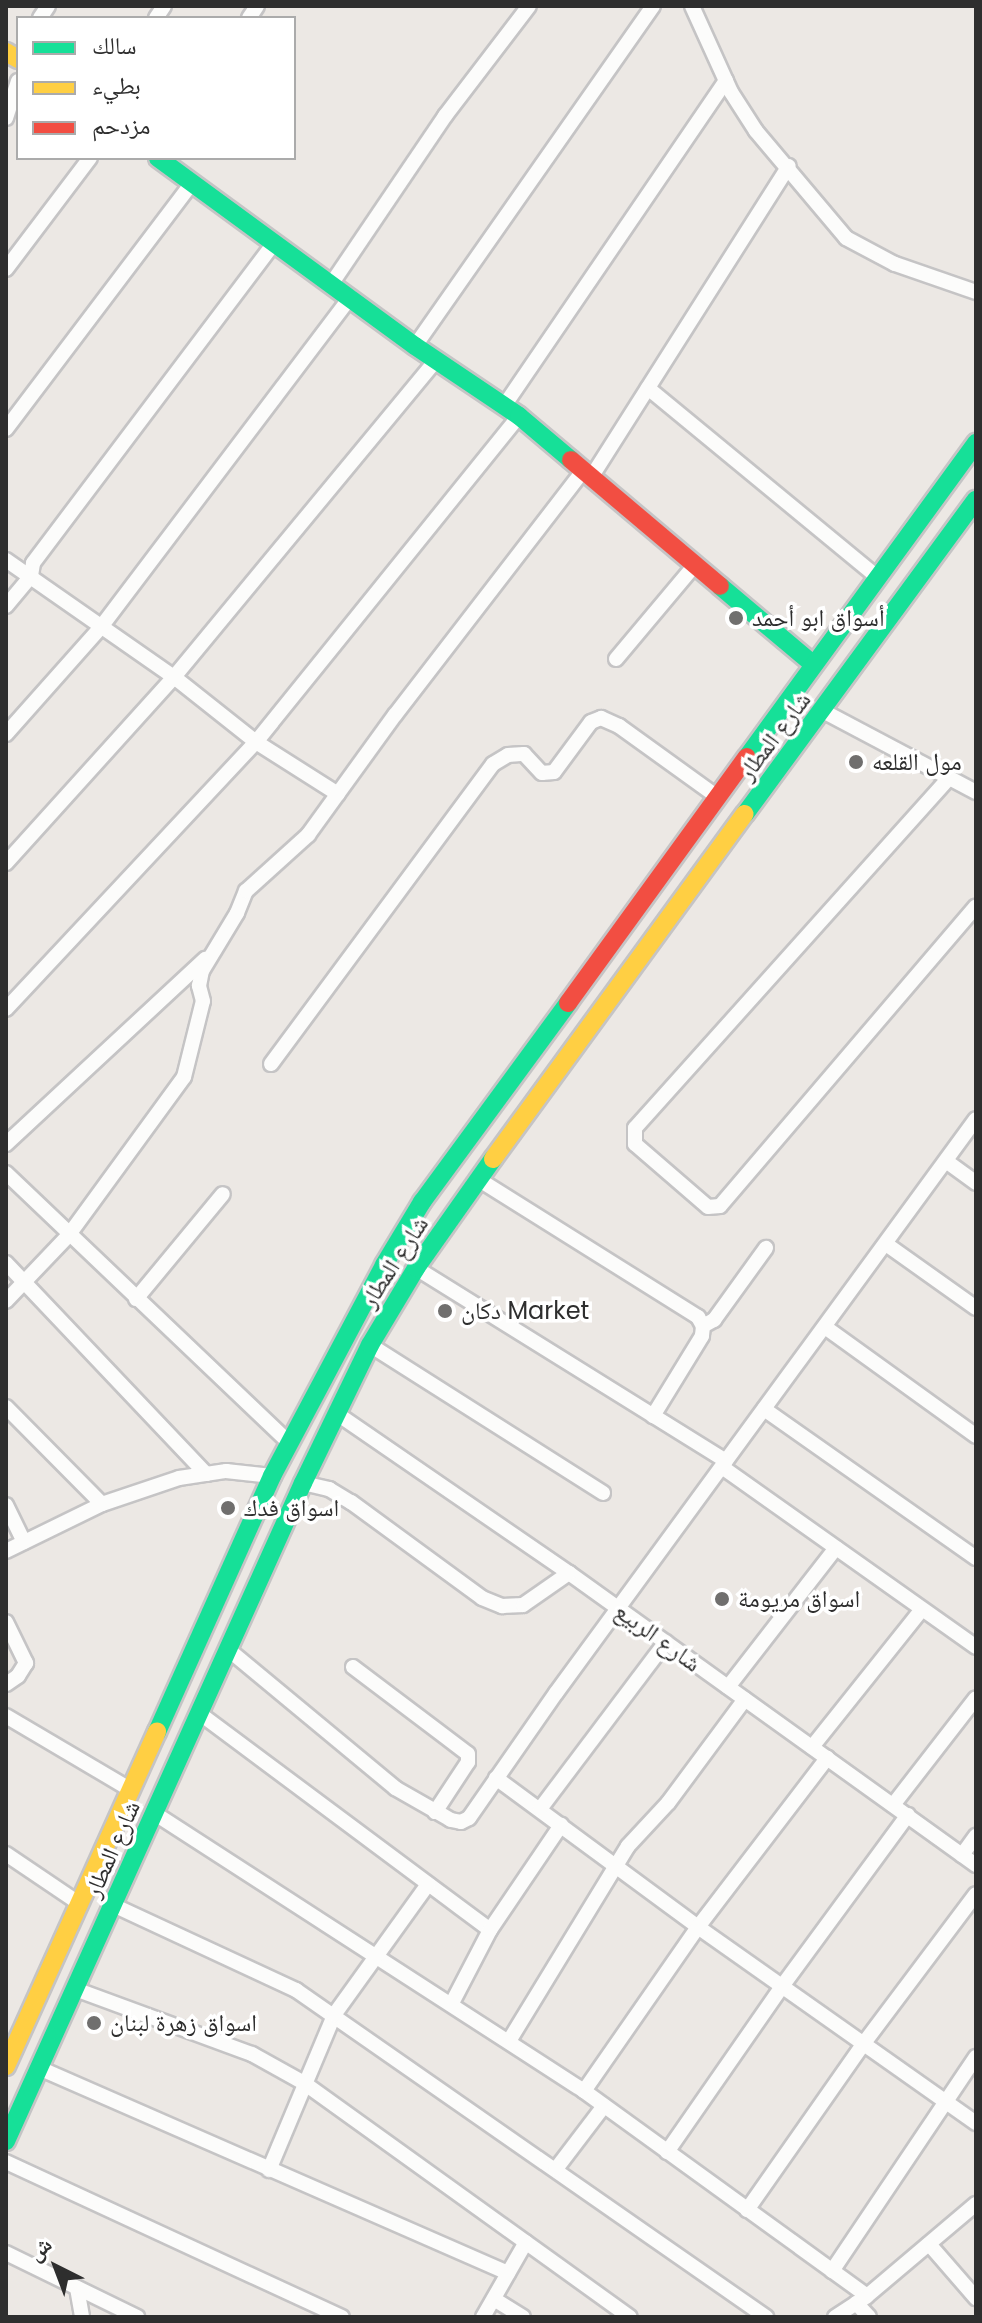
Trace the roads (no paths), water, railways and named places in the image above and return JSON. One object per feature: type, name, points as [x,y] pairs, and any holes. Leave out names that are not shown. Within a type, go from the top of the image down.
[{"type":"main road","points":[[161,160],[415,346],[512,411],[813,664]]},
{"type":"main road","name":"شارع المطار","points":[[8,2059],[272,1476],[422,1202],[519,1065],[976,443]]},
{"type":"main road","name":"شارع المطار","points":[[6,2141],[303,1483],[370,1345],[416,1268],[545,1085],[976,500]]},
{"type":"main road","points":[[552,1020],[562,1034],[580,1037]]},
{"type":"main road","points":[[519,1065],[537,1071],[545,1085]]},
{"type":"main road","points":[[179,1684],[187,1697],[202,1706]]},
{"type":"main road","points":[[158,1731],[177,1731],[185,1743]]},
{"type":"street","points":[[332,283],[445,116],[529,6]]},
{"type":"street","points":[[415,346],[653,6]]},
{"type":"street","points":[[693,6],[726,81],[756,131],[789,166],[846,238],[895,264],[976,292]]},
{"type":"street","points":[[6,1009],[256,742],[512,411],[726,81]]},
{"type":"street","points":[[6,118],[16,87]]},
{"type":"street","points":[[6,269],[88,160]]},
{"type":"street","points":[[6,1144],[208,956],[237,913],[246,891],[308,835],[588,473],[648,388],[789,166]]},
{"type":"street","points":[[6,429],[192,183]]},
{"type":"street","points":[[6,606],[31,576],[33,563],[275,242]]},
{"type":"street","points":[[6,734],[101,627],[351,297]]},
{"type":"street","points":[[6,863],[174,677],[436,360]]},
{"type":"street","points":[[648,388],[877,577]]},
{"type":"street","points":[[6,560],[174,677],[256,742],[338,794]]},
{"type":"street","points":[[616,659],[695,565]]},
{"type":"street","points":[[823,711],[976,792]]},
{"type":"street","points":[[271,1064],[493,764],[508,755],[524,754],[542,773],[554,772],[591,722],[601,718],[619,726],[716,796]]},
{"type":"street","points":[[949,778],[635,1128],[635,1144],[708,1207],[720,1206],[976,906]]},
{"type":"street","points":[[6,1301],[68,1236],[184,1077],[203,1001],[199,986],[208,956]]},
{"type":"street","points":[[229,1650],[395,1788],[435,1812],[461,1822],[469,1818],[976,1119]]},
{"type":"street","points":[[946,1161],[976,1183]]},
{"type":"street","points":[[6,1173],[68,1236],[290,1443]]},
{"type":"street","points":[[478,1179],[698,1317],[703,1326],[702,1336],[653,1416]]},
{"type":"street","points":[[136,1299],[223,1194]]},
{"type":"street","points":[[886,1244],[976,1308]]},
{"type":"street","points":[[703,1326],[714,1320],[766,1248]]},
{"type":"street","points":[[6,1263],[206,1474]]},
{"type":"street","points":[[416,1268],[724,1464],[976,1647]]},
{"type":"street","points":[[825,1327],[976,1436]]},
{"type":"street","points":[[370,1345],[603,1493]]},
{"type":"street","points":[[6,1407],[102,1504]]},
{"type":"street","points":[[764,1409],[976,1558]]},
{"type":"street","name":"شارع الربيع","points":[[336,1413],[569,1573],[976,1865]]},
{"type":"street","points":[[6,1551],[102,1504],[179,1478],[226,1471],[272,1476]]},
{"type":"street","points":[[303,1483],[329,1489],[351,1502],[482,1598],[502,1606],[523,1605],[569,1573]]},
{"type":"street","points":[[6,1505],[24,1542]]},
{"type":"street","points":[[728,1687],[836,1548]]},
{"type":"street","points":[[812,1747],[922,1609]]},
{"type":"street","points":[[6,1622],[26,1663],[18,1676],[6,1684]]},
{"type":"street","points":[[540,1809],[666,1642]]},
{"type":"street","points":[[353,1667],[468,1754],[468,1762],[435,1812]]},
{"type":"street","points":[[893,1805],[976,1698]]},
{"type":"street","points":[[509,2041],[616,1866],[745,1699]]},
{"type":"street","points":[[202,1706],[490,1930]]},
{"type":"street","points":[[6,1716],[131,1790]]},
{"type":"street","points":[[584,2091],[698,1927],[827,1758]]},
{"type":"street","points":[[496,1778],[698,1927],[976,2123]]},
{"type":"street","points":[[154,1813],[584,2091],[832,2271],[861,2300],[869,2317]]},
{"type":"street","points":[[667,2152],[783,1985],[908,1815]]},
{"type":"street","points":[[452,2003],[490,1930],[561,1825]]},
{"type":"street","points":[[962,1855],[976,1836]]},
{"type":"street","points":[[6,1854],[80,1904]]},
{"type":"street","points":[[269,2170],[334,2015],[428,1884]]},
{"type":"street","points":[[747,2210],[864,2043],[976,1894]]},
{"type":"street","points":[[113,1905],[296,1990],[766,2317]]},
{"type":"street","points":[[75,1989],[252,2054],[304,2083],[630,2317]]},
{"type":"street","points":[[832,2271],[976,2057]]},
{"type":"street","points":[[39,2068],[508,2273]]},
{"type":"street","points":[[556,2169],[604,2106]]},
{"type":"street","points":[[6,2162],[342,2317]]},
{"type":"street","points":[[835,2317],[861,2300],[976,2204]]},
{"type":"street","points":[[483,2317],[526,2242]]},
{"type":"street","points":[[929,2244],[976,2298]]},
{"type":"street","points":[[6,2253],[137,2317]]},
{"type":"street","points":[[77,2288],[82,2317]]},
{"type":"street","points":[[494,2299],[523,2317]]},
{"type":"place","name":"أسواق ابو أحمد","points":[[736,618]]},
{"type":"place","name":"مول القلعه","points":[[856,762]]},
{"type":"place","name":"دكان Market","points":[[445,1311]]},
{"type":"place","name":"اسواق فدك","points":[[228,1508]]},
{"type":"place","name":"اسواق مريومة","points":[[722,1599]]},
{"type":"place","name":"اسواق زهرة لبنان","points":[[94,2023]]}]
